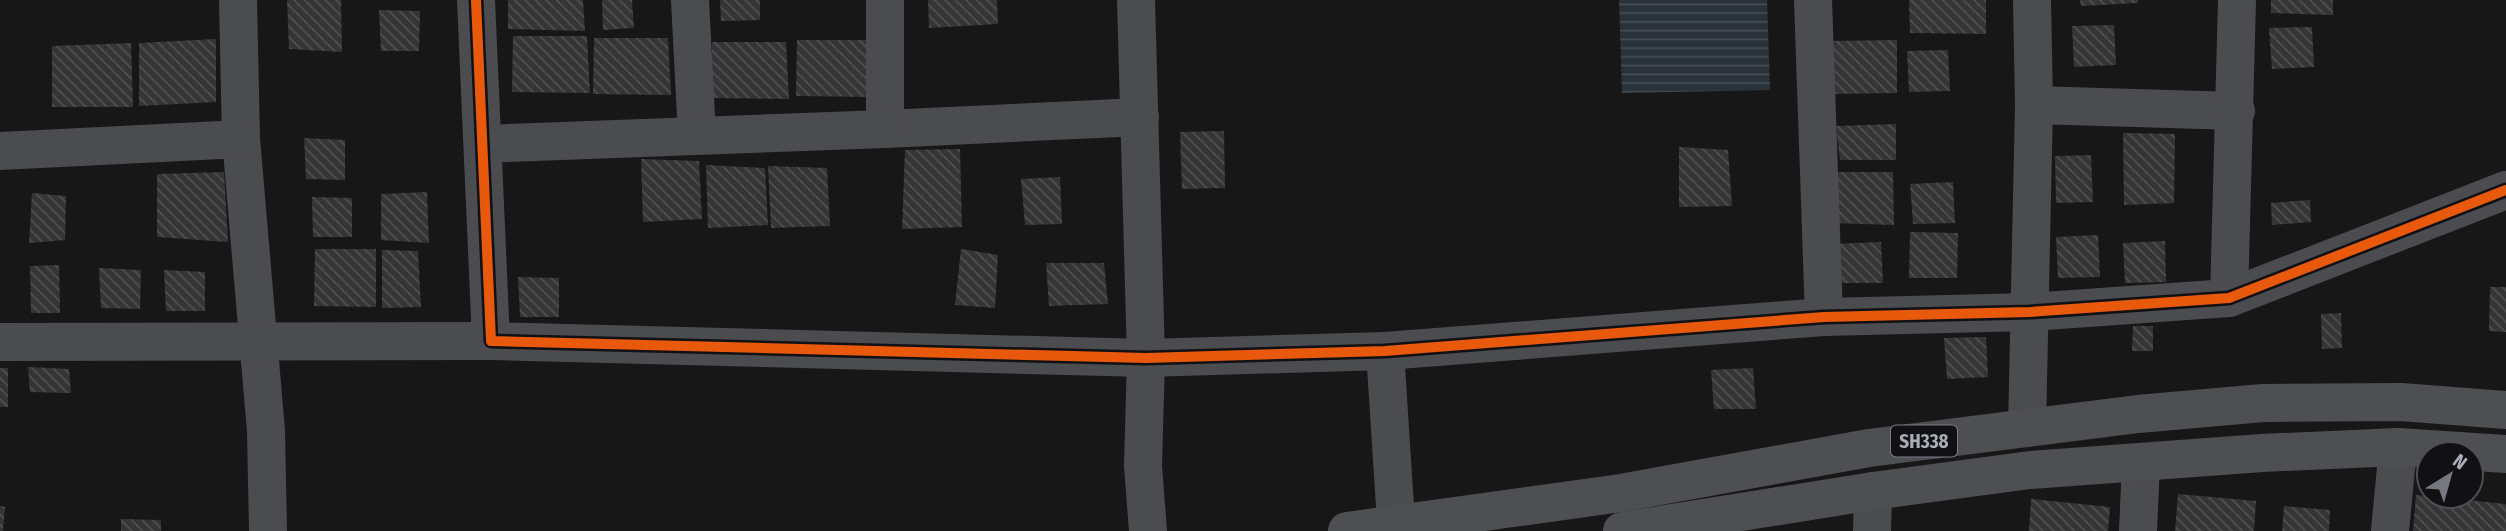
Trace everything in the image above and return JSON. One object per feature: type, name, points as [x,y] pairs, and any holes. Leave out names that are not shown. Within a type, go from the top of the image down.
[{"type":"main road","name":"SH338","points":[[1346,531],[1621,493],[1868,448],[2263,403],[2400,401],[2506,410]]},
{"type":"main road","name":"SH338","points":[[1626,531],[1873,491],[2030,470],[2398,447],[2506,454]]},
{"type":"street","points":[[237,0],[241,139],[266,430],[268,531]]},
{"type":"street","points":[[476,0],[491,341]]},
{"type":"street","points":[[690,0],[697,136]]},
{"type":"street","points":[[885,0],[885,129]]},
{"type":"street","points":[[1136,0],[1146,358],[1143,466],[1148,531]]},
{"type":"street","points":[[1813,0],[1824,317]]},
{"type":"street","points":[[2027,428],[2034,105],[2032,0]]},
{"type":"street","points":[[2229,298],[2237,0]]},
{"type":"street","points":[[2034,105],[2236,111]]},
{"type":"street","points":[[484,144],[1140,117]]},
{"type":"street","points":[[0,151],[241,139]]},
{"type":"street","points":[[0,342],[491,341],[1386,365],[1824,317],[2030,312],[2229,298],[2506,190]]},
{"type":"street","points":[[1386,365],[1396,522]]},
{"type":"street","points":[[2390,531],[2398,447]]},
{"type":"street","points":[[2138,531],[2141,462]]},
{"type":"street","points":[[1872,531],[1873,491]]},
{"type":"shaded area","points":[[1619,0],[1767,0],[1770,90],[1622,93]]},
{"type":"building","points":[[287,0],[341,0],[342,52],[289,49]]},
{"type":"building","points":[[508,0],[583,0],[585,31],[508,29]]},
{"type":"building","points":[[602,0],[632,0],[634,28],[603,30]]},
{"type":"building","points":[[720,0],[760,0],[760,20],[721,21]]},
{"type":"building","points":[[928,0],[997,0],[998,24],[929,28]]},
{"type":"building","points":[[1909,0],[1986,0],[1986,34],[1910,33]]},
{"type":"building","points":[[2080,0],[2138,0],[2138,3],[2081,6]]},
{"type":"building","points":[[2271,0],[2333,0],[2333,15],[2271,13]]},
{"type":"building","points":[[379,10],[420,11],[419,51],[381,51]]},
{"type":"building","points":[[2114,25],[2116,65],[2074,67],[2072,26]]},
{"type":"building","points":[[2312,27],[2314,67],[2272,69],[2269,28]]},
{"type":"building","points":[[513,36],[587,36],[590,93],[512,92]]},
{"type":"building","points":[[594,38],[668,38],[671,95],[593,94]]},
{"type":"building","points":[[216,39],[216,102],[139,106],[139,43]]},
{"type":"building","points":[[797,40],[871,40],[873,97],[796,96]]},
{"type":"building","points":[[1897,40],[1897,93],[1828,94],[1828,41]]},
{"type":"building","points":[[712,42],[786,42],[789,99],[712,98]]},
{"type":"building","points":[[131,43],[133,107],[52,107],[52,46]]},
{"type":"building","points":[[1948,50],[1950,91],[1909,92],[1907,51]]},
{"type":"building","points":[[1896,124],[1896,160],[1840,160],[1836,126]]},
{"type":"building","points":[[1224,131],[1225,188],[1182,189],[1180,132]]},
{"type":"building","points":[[2123,133],[2175,134],[2174,203],[2124,205]]},
{"type":"building","points":[[304,138],[345,140],[345,180],[306,179]]},
{"type":"building","points":[[1679,147],[1728,150],[1732,206],[1679,207]]},
{"type":"building","points":[[960,149],[962,227],[902,229],[905,150]]},
{"type":"building","points":[[2091,155],[2093,202],[2056,203],[2055,156]]},
{"type":"building","points":[[641,159],[699,161],[702,219],[643,222]]},
{"type":"building","points":[[706,165],[765,168],[768,225],[708,228]]},
{"type":"building","points":[[768,166],[827,168],[830,226],[771,228]]},
{"type":"building","points":[[224,172],[228,242],[157,237],[157,174]]},
{"type":"building","points":[[1829,172],[1893,172],[1894,225],[1832,223]]},
{"type":"building","points":[[1060,177],[1062,224],[1025,225],[1021,179]]},
{"type":"building","points":[[1953,182],[1955,223],[1913,224],[1910,184]]},
{"type":"building","points":[[427,192],[429,243],[381,240],[381,194]]},
{"type":"building","points":[[32,193],[66,196],[65,240],[29,243]]},
{"type":"building","points":[[312,197],[352,198],[352,237],[313,237]]},
{"type":"building","points":[[2310,200],[2311,222],[2272,225],[2271,203]]},
{"type":"building","points":[[1910,232],[1958,233],[1957,278],[1909,278]]},
{"type":"building","points":[[2098,235],[2100,277],[2058,278],[2056,237]]},
{"type":"building","points":[[2165,241],[2166,282],[2125,283],[2123,243]]},
{"type":"building","points":[[1881,242],[1883,283],[1836,283],[1835,244]]},
{"type":"building","points":[[315,249],[376,249],[376,307],[314,306]]},
{"type":"building","points":[[961,249],[998,255],[995,308],[955,305]]},
{"type":"building","points":[[382,250],[418,251],[421,307],[382,308]]},
{"type":"building","points":[[1046,263],[1104,263],[1108,304],[1049,306]]},
{"type":"building","points":[[59,265],[60,313],[31,313],[30,266]]},
{"type":"building","points":[[99,268],[141,270],[140,309],[101,308]]},
{"type":"building","points":[[164,270],[205,272],[205,311],[166,311]]},
{"type":"building","points":[[518,277],[559,278],[559,317],[520,317]]},
{"type":"building","points":[[2490,287],[2506,287],[2506,332],[2489,331]]},
{"type":"building","points":[[2341,313],[2342,348],[2322,349],[2321,314]]},
{"type":"building","points":[[2133,326],[2153,326],[2153,351],[2132,351]]},
{"type":"building","points":[[1986,337],[1988,377],[1947,379],[1944,338]]},
{"type":"building","points":[[28,367],[69,369],[71,393],[30,392]]},
{"type":"building","points":[[0,368],[8,368],[8,407],[0,407]]},
{"type":"building","points":[[1753,368],[1756,409],[1714,409],[1711,370]]},
{"type":"building","points":[[2178,494],[2256,501],[2254,531],[2175,531]]},
{"type":"building","points":[[2031,499],[2110,507],[2108,531],[2029,531]]},
{"type":"building","points":[[2485,502],[2506,504],[2506,531],[2413,531],[2415,507],[2415,510],[2485,510]]},
{"type":"building","points":[[0,506],[5,507],[3,531],[0,531]]},
{"type":"building","points":[[2284,506],[2330,510],[2329,531],[2282,531]]},
{"type":"building","points":[[121,519],[161,520],[161,531],[121,531]]},
{"type":"cycle path","points":[[476,0],[491,341],[1146,358],[1385,351],[1824,317],[2030,312],[2229,298],[2506,190]]}]
